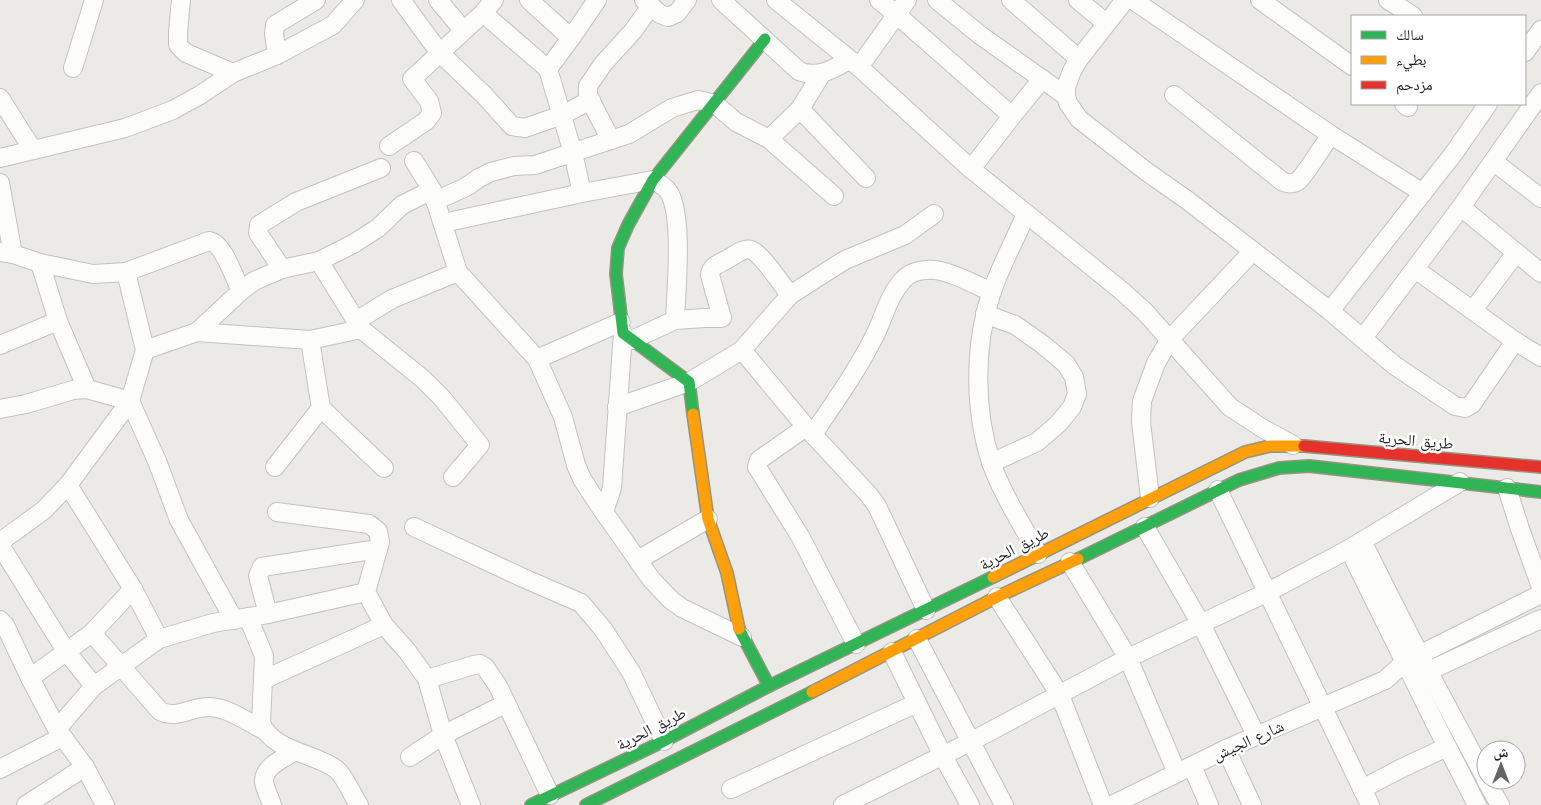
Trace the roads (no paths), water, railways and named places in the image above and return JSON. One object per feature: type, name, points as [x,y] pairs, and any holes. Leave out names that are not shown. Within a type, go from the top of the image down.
[{"type":"main road","points":[[765,40],[653,180],[628,225],[618,248],[617,289],[625,332],[689,382],[708,519],[727,573],[738,627],[769,686]]},
{"type":"main road","name":"طريق الحرية","points":[[531,805],[664,741],[769,686],[1245,452],[1270,446],[1293,445],[1541,467]]},
{"type":"main road","points":[[586,805],[892,652],[997,597],[1239,480],[1261,472],[1279,468],[1309,466],[1541,492]]},
{"type":"street","points":[[74,68],[94,0]]},
{"type":"street","points":[[181,0],[178,45],[186,53],[233,73]]},
{"type":"street","points":[[277,55],[275,25],[316,0]]},
{"type":"street","points":[[322,0],[333,25]]},
{"type":"street","points":[[0,158],[125,128],[173,110],[233,73],[277,55],[333,25],[355,0]]},
{"type":"street","points":[[402,0],[439,52],[476,87],[512,126],[525,128],[562,115],[591,100]]},
{"type":"street","points":[[529,0],[571,38]]},
{"type":"street","points":[[612,140],[587,90],[590,81],[633,31],[648,3],[662,16],[670,17],[677,13],[687,0]]},
{"type":"street","points":[[721,0],[799,70],[810,74],[822,73],[854,63],[908,0]]},
{"type":"street","points":[[776,0],[854,63],[971,169],[1122,291],[1170,339],[1230,407],[1293,445]]},
{"type":"street","points":[[879,0],[1012,116]]},
{"type":"street","points":[[937,0],[980,35],[1066,96]]},
{"type":"street","points":[[1011,0],[1079,59]]},
{"type":"street","points":[[1078,0],[1106,23]]},
{"type":"street","points":[[1125,0],[1079,59],[1069,78],[1066,96],[1068,103],[1086,125],[1253,251],[1330,311],[1394,365],[1460,408],[1465,408],[1472,404],[1514,341]]},
{"type":"street","points":[[1133,0],[1331,135],[1423,193]]},
{"type":"street","points":[[1260,0],[1351,65]]},
{"type":"street","points":[[1388,0],[1411,15]]},
{"type":"street","points":[[444,3],[463,30]]},
{"type":"street","points":[[548,69],[571,38],[589,3]]},
{"type":"street","points":[[389,146],[430,117],[432,110],[430,100],[412,79],[489,6],[548,69],[573,153],[582,193]]},
{"type":"street","points":[[1526,51],[1541,30]]},
{"type":"street","points":[[769,139],[800,109],[822,73]]},
{"type":"street","points":[[971,169],[1042,79]]},
{"type":"street","points":[[1174,95],[1287,184],[1292,184],[1300,179],[1331,135]]},
{"type":"street","points":[[1363,338],[1461,208],[1494,162],[1536,97]]},
{"type":"street","points":[[0,98],[33,150]]},
{"type":"street","points":[[197,332],[240,291],[254,281],[282,269],[319,261],[367,236],[402,205],[466,187],[491,172],[514,166],[535,165],[630,134],[680,105],[698,100],[715,104],[736,122],[769,139],[834,196]]},
{"type":"street","points":[[1330,311],[1454,154],[1487,105]]},
{"type":"street","points":[[800,109],[866,178]]},
{"type":"street","points":[[414,161],[433,196],[458,272],[537,359],[563,417],[576,465],[589,490],[604,512],[651,579],[672,600],[682,608],[742,637]]},
{"type":"street","points":[[1494,162],[1541,198]]},
{"type":"street","points":[[282,269],[258,233],[259,225],[296,202],[382,168]]},
{"type":"street","points":[[443,223],[582,193],[653,180],[661,184],[668,192],[675,209],[677,241],[675,320]]},
{"type":"street","points":[[0,184],[6,253],[40,263],[93,274],[126,272],[209,241],[217,244],[222,252],[240,291]]},
{"type":"street","points":[[1461,208],[1541,273]]},
{"type":"street","points":[[617,407],[689,382],[742,350],[790,294],[844,260],[905,235],[934,214]]},
{"type":"street","points":[[1026,214],[992,292],[985,314],[977,385],[980,414],[991,463],[1038,554]]},
{"type":"street","points":[[537,359],[625,332],[675,320],[722,318],[710,275],[711,271],[716,264],[746,250],[753,250],[764,261],[790,294]]},
{"type":"street","points":[[1150,498],[1140,422],[1142,401],[1156,363],[1170,339],[1253,251]]},
{"type":"street","points":[[1473,310],[1516,253]]},
{"type":"street","points":[[319,261],[358,325],[423,379],[442,398],[480,445],[454,477]]},
{"type":"street","points":[[40,263],[58,321],[87,389]]},
{"type":"street","points":[[1415,269],[1514,341],[1541,357]]},
{"type":"street","points":[[856,644],[800,536],[757,467],[759,460],[809,431],[838,398],[874,337],[888,300],[902,280],[908,276],[929,270],[939,270],[992,292]]},
{"type":"street","points":[[94,686],[66,651],[0,543],[44,510],[68,486],[130,402],[145,350],[126,272]]},
{"type":"street","points":[[145,350],[197,332],[310,340],[358,325],[392,299],[458,272]]},
{"type":"street","points":[[985,314],[1014,325],[1042,344],[1066,364],[1074,377],[1077,394],[1076,400],[1066,416],[1037,442],[991,463]]},
{"type":"street","points":[[0,344],[58,321]]},
{"type":"street","points":[[604,512],[612,488],[617,407],[625,332]]},
{"type":"street","points":[[310,340],[322,408],[384,468]]},
{"type":"street","points":[[742,350],[809,431],[877,506],[926,610]]},
{"type":"street","points":[[0,409],[26,404],[72,390],[87,389],[130,402],[157,461],[179,520],[264,656],[261,723],[264,730]]},
{"type":"street","points":[[275,467],[322,408]]},
{"type":"street","points":[[842,805],[943,756],[1128,658],[1268,592],[1406,516],[1460,482]]},
{"type":"street","points":[[68,486],[132,588],[159,639]]},
{"type":"street","points":[[1507,488],[1541,588]]},
{"type":"street","points":[[1218,490],[1370,805]]},
{"type":"street","points":[[277,512],[369,524],[378,531],[380,542],[366,592],[384,625],[407,651],[427,679],[443,735],[471,805]]},
{"type":"street","points":[[638,560],[708,519]]},
{"type":"street","points":[[414,527],[581,603],[603,629],[631,672],[664,741]]},
{"type":"street","points":[[1145,527],[1201,624],[1256,735]]},
{"type":"street","points":[[1355,545],[1421,675],[1476,764]]},
{"type":"street","points":[[268,614],[258,576],[262,567],[378,549]]},
{"type":"street","points":[[1070,562],[1128,658],[1185,769],[1209,805]]},
{"type":"street","points":[[30,678],[92,633],[132,588]]},
{"type":"street","points":[[0,769],[59,733],[94,686],[159,639],[213,624],[366,592]]},
{"type":"street","name":"شارع الجيش","points":[[1385,680],[1412,658],[1541,594]]},
{"type":"street","points":[[997,597],[1060,695],[1103,805]]},
{"type":"street","name":"شارع الجيش","points":[[1112,805],[1133,800],[1185,769],[1256,735],[1385,680],[1421,675],[1541,619]]},
{"type":"street","points":[[0,620],[5,625],[59,733],[85,767],[105,805]]},
{"type":"street","points":[[263,680],[384,625]]},
{"type":"street","points":[[92,633],[160,711],[174,714],[211,707],[225,710],[264,730],[272,738],[295,751],[325,762],[338,770],[359,805]]},
{"type":"street","points":[[917,639],[1004,805]]},
{"type":"street","points":[[892,652],[943,756],[970,805]]},
{"type":"street","points":[[427,679],[480,664],[485,667],[498,686],[550,795]]},
{"type":"street","points":[[1421,675],[1447,747],[1477,805]]},
{"type":"street","points":[[731,789],[917,703]]},
{"type":"street","points":[[410,757],[443,735],[505,704]]},
{"type":"street","points":[[1362,789],[1447,747]]},
{"type":"street","points":[[1226,749],[1252,805]]},
{"type":"street","points":[[272,805],[264,782],[265,776],[270,767],[295,751]]},
{"type":"street","points":[[26,805],[85,767]]},
{"type":"street","points":[[1492,790],[1500,805]]}]
